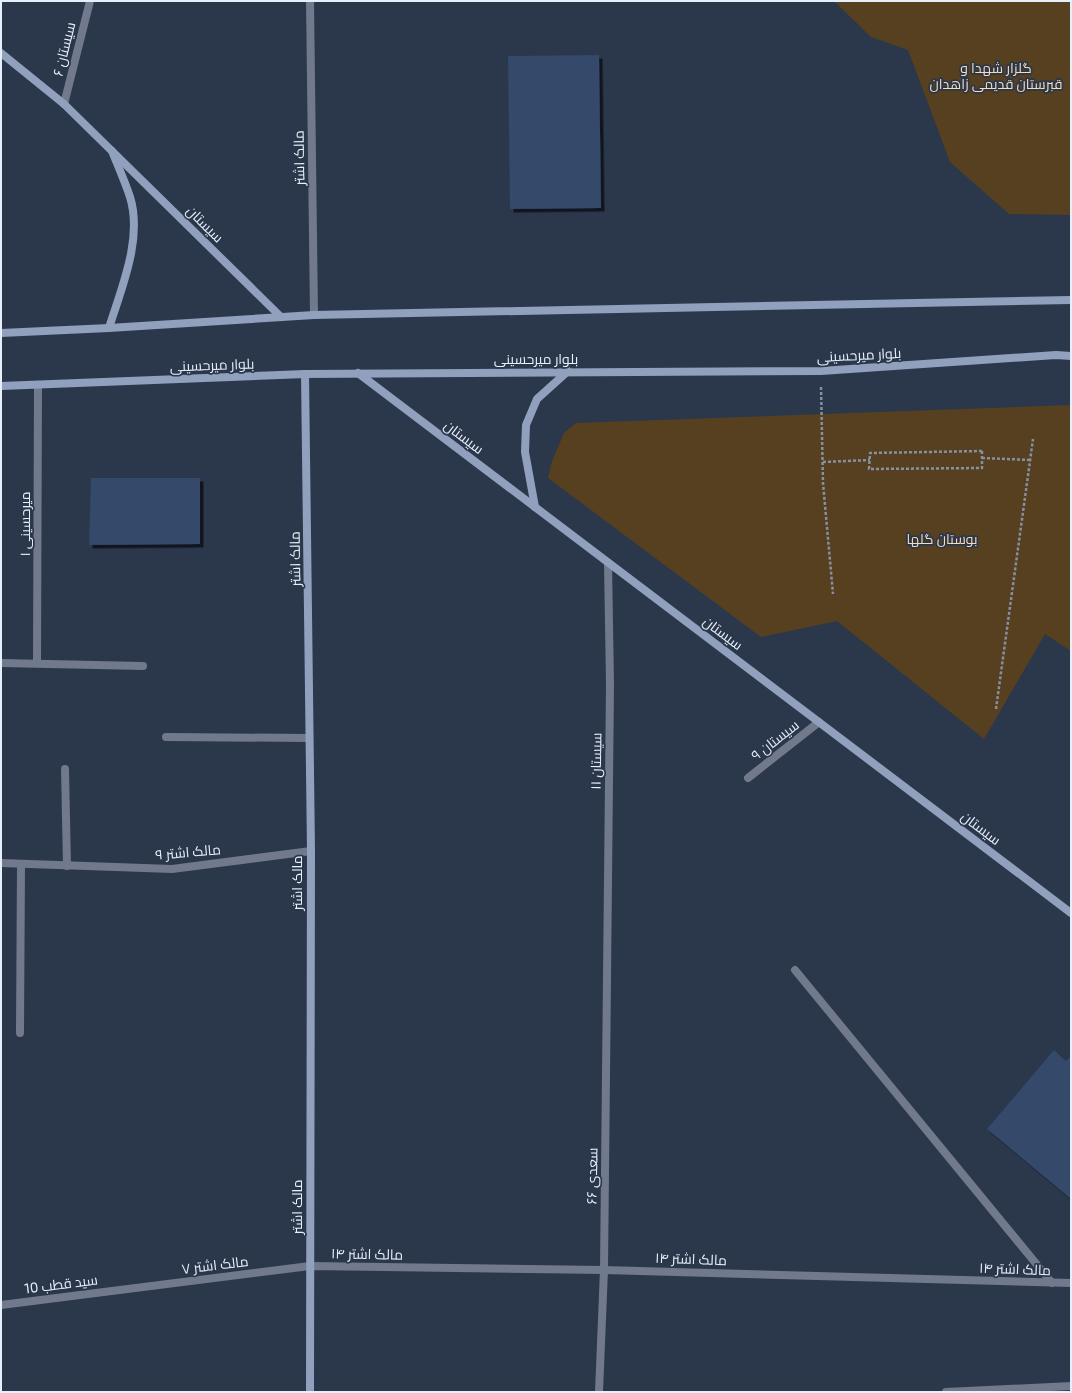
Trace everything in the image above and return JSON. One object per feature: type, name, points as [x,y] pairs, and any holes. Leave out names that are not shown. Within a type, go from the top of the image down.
[{"type":"street","name":"سیستان ۶","points":[[64,104],[90,1]]},
{"type":"street","name":"مالک اشتر","points":[[310,1],[314,315]]},
{"type":"street","name":"سیستان","points":[[1,53],[64,104],[281,317]]},
{"type":"street","name":"سیستان","points":[[109,328],[129,266],[134,231],[131,198],[111,149]]},
{"type":"street","points":[[1,333],[109,328],[314,315],[1071,300]]},
{"type":"street","name":"بلوار میرحسینی","points":[[1,386],[305,374],[821,370],[1056,355],[1071,356]]},
{"type":"street","points":[[535,507],[525,452],[526,425],[537,399],[568,372]]},
{"type":"street","name":"سیستان","points":[[358,373],[1071,913]]},
{"type":"street","name":"مالک اشتر","points":[[305,374],[311,850],[310,1392]]},
{"type":"street","name":"میرحسینی ۱","points":[[37,662],[38,385]]},
{"type":"street","name":"سیستان ۱۱","points":[[607,960],[610,684],[608,563]]},
{"type":"street","points":[[1,662],[143,666]]},
{"type":"street","name":"سیستان ۹","points":[[748,778],[819,722]]},
{"type":"street","points":[[166,737],[309,738]]},
{"type":"street","points":[[65,768],[67,866]]},
{"type":"street","name":"مالک اشتر ۹","points":[[1,863],[21,865],[172,869],[311,850]]},
{"type":"street","points":[[20,1033],[21,865]]},
{"type":"street","name":"سعدی ۶۶","points":[[599,1392],[604,1270],[607,960]]},
{"type":"street","points":[[796,970],[1052,1283]]},
{"type":"street","name":"مالک اشتر ۱۴","points":[[310,1266],[604,1270],[1071,1283]]},
{"type":"street","name":"مالک اشتر ۷","points":[[124,1289],[310,1266]]},
{"type":"street","name":"سید قطب 10","points":[[1,1305],[124,1289]]},
{"type":"street","points":[[946,1392],[1071,1386]]},
{"type":"path","points":[[821,370],[823,462],[827,542],[833,594]]},
{"type":"path","points":[[996,708],[1033,439]]},
{"type":"path","points":[[982,451],[982,468],[869,469],[870,460],[870,453],[982,451]]},
{"type":"path","points":[[982,458],[1030,460]]},
{"type":"path","points":[[823,462],[870,460]]},
{"type":"green space","name":"گلزار شهدا و قبرستان قدیمی زاهدان","points":[[834,1],[1071,1],[1071,215],[1009,214],[950,162],[908,50],[871,37]]},
{"type":"green space","name":"بوستان گلها","points":[[1071,405],[1071,651],[1045,634],[984,739],[837,621],[761,637],[548,478],[552,461],[564,433],[576,423]]},
{"type":"building","points":[[599,55],[601,208],[510,209],[508,56]]},
{"type":"building","points":[[91,478],[200,478],[200,544],[89,545]]},
{"type":"building","points":[[1054,1050],[1066,1061],[1071,1056],[1071,1199],[987,1129]]}]
